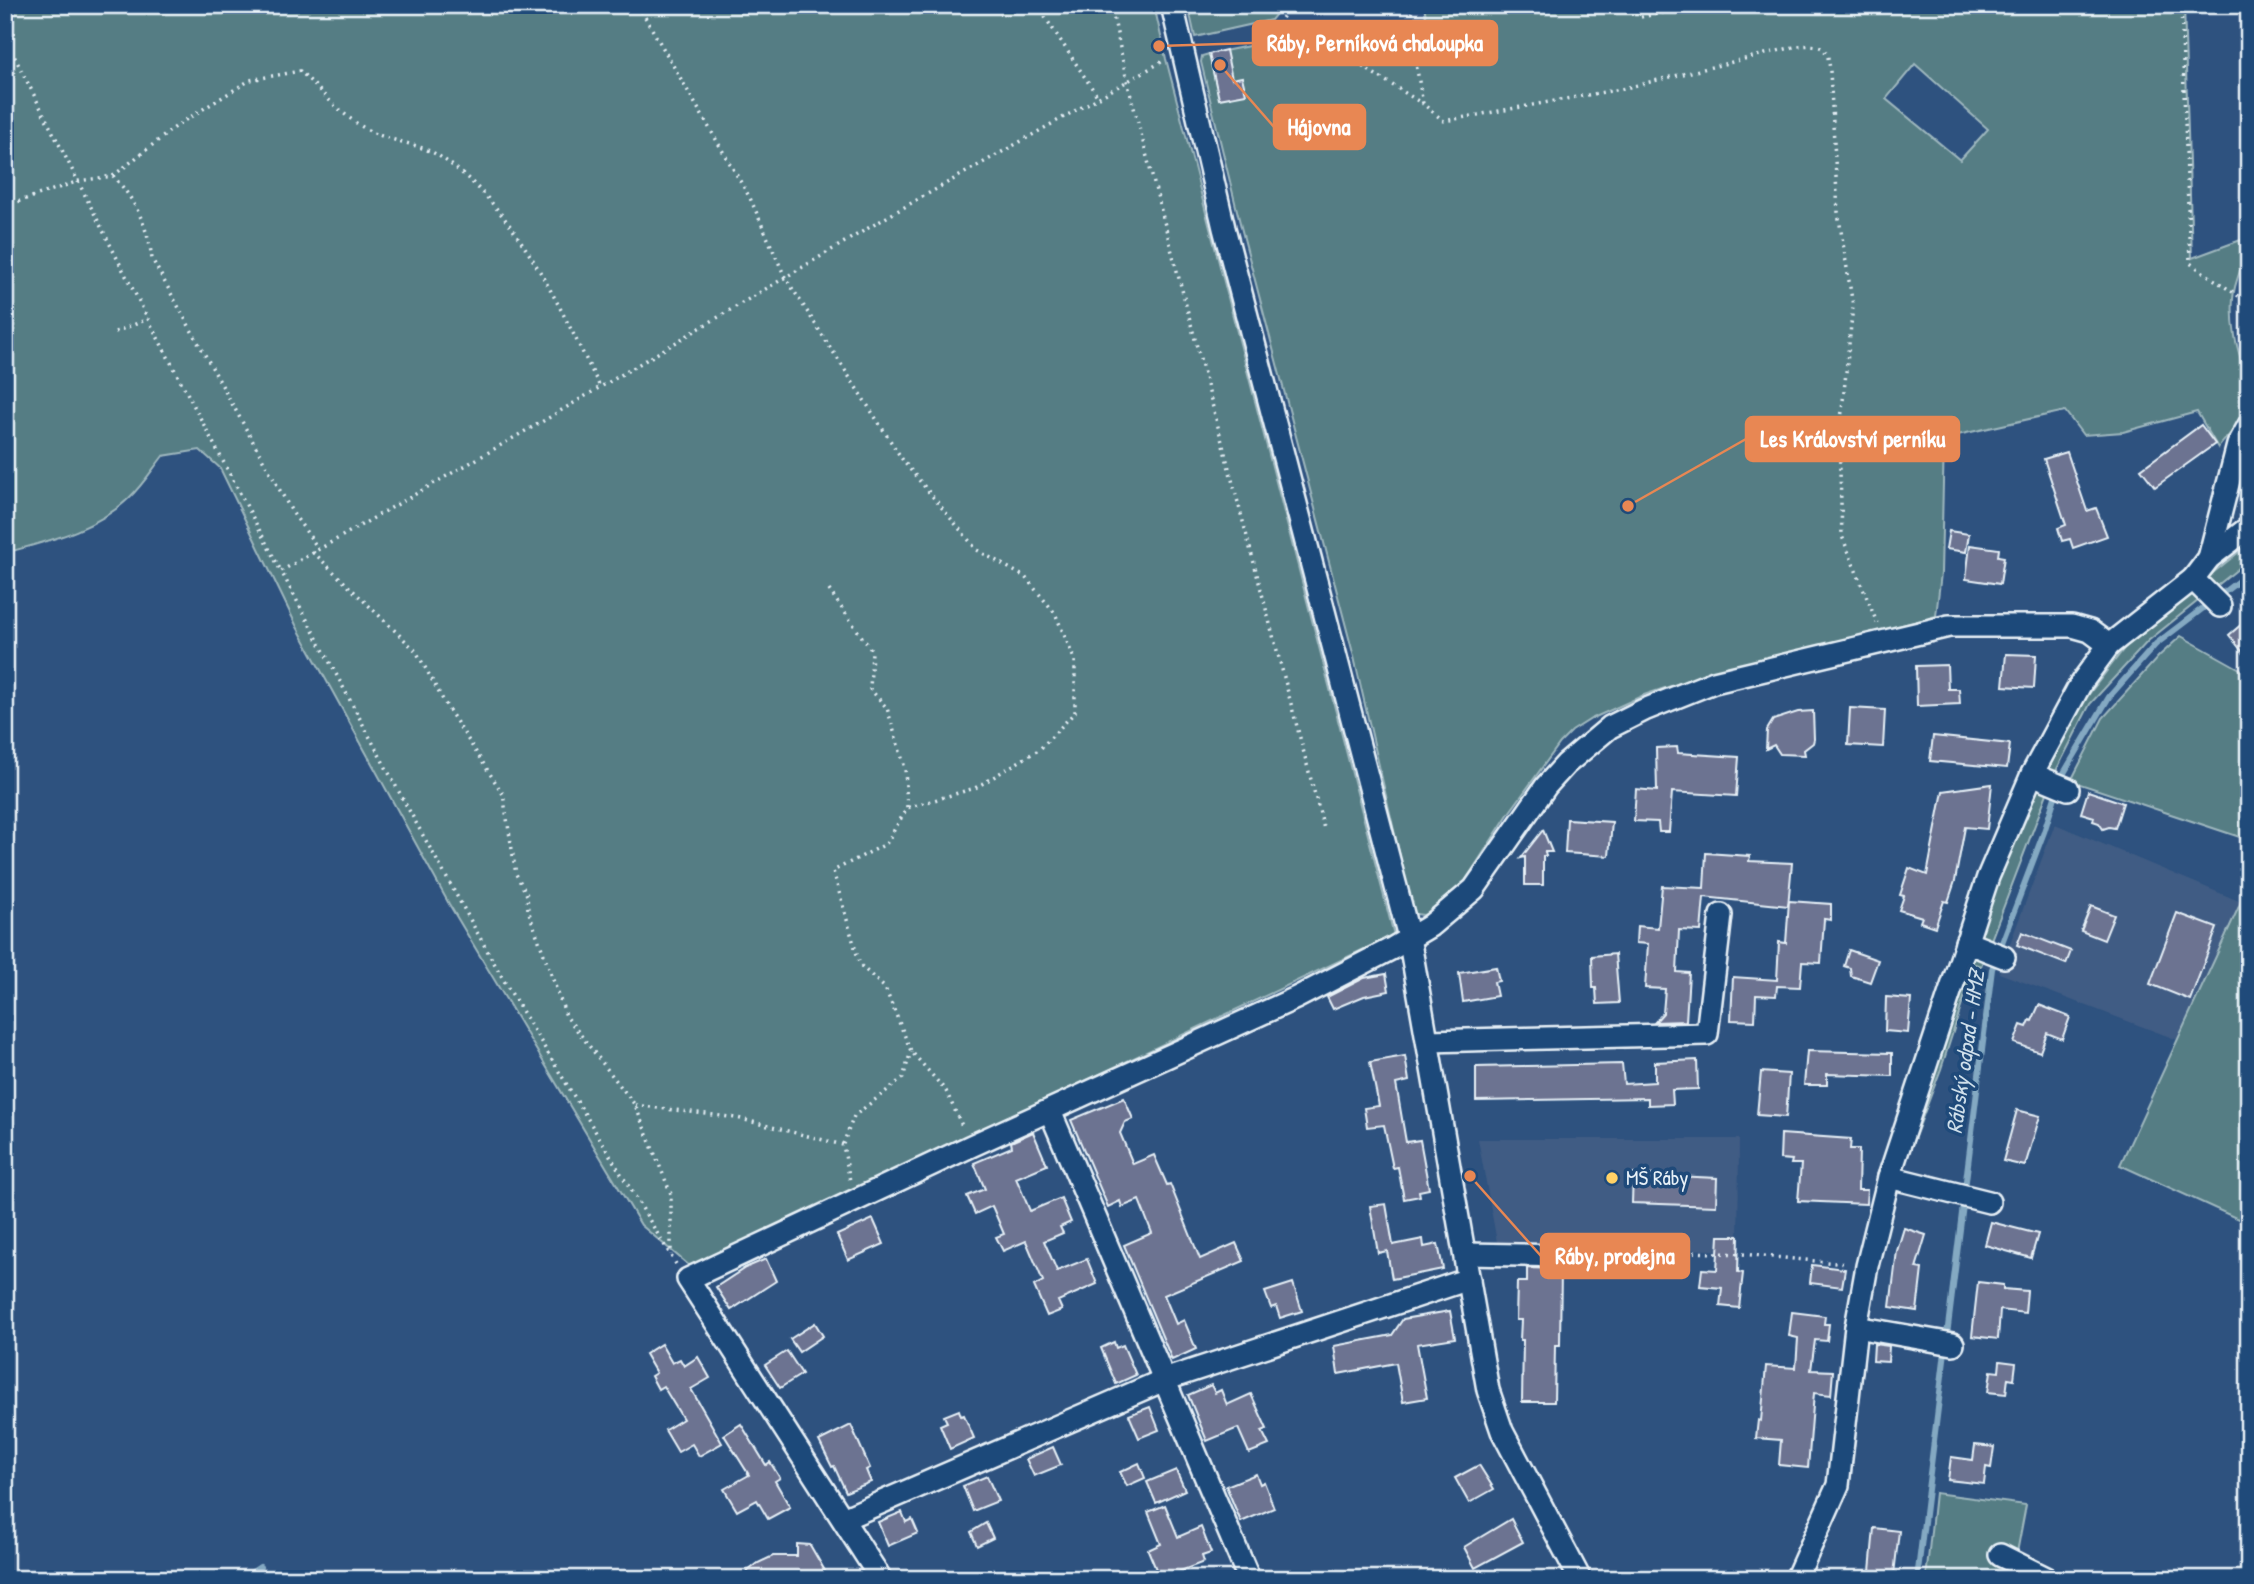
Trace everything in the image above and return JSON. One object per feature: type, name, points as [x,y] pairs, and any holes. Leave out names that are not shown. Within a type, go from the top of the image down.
[{"type":"street","points":[[1172,5],[1224,228],[1409,937],[1488,1390],[1502,1431],[1580,1579]]},
{"type":"street","points":[[1796,1579],[1838,1485],[1856,1327],[1867,1266],[1889,1177],[1985,950],[1988,877],[2040,777],[2081,683],[2109,645],[2206,592],[2209,558],[2238,445],[2249,425]]},
{"type":"street","points":[[2209,558],[2249,527]]},
{"type":"street","points":[[881,1579],[688,1279],[1296,998],[1430,926],[1474,890],[1546,786],[1566,764],[1610,727],[1644,710],[1714,682],[1949,626],[2072,626],[2090,631],[2109,645]]},
{"type":"street","points":[[2040,777],[2068,789]]},
{"type":"street","points":[[1429,1041],[1707,1034],[1721,915]]},
{"type":"street","points":[[1050,1111],[1250,1579]]},
{"type":"street","points":[[1889,1177],[1982,1201]]},
{"type":"street","points":[[1465,1254],[1615,1256]]},
{"type":"street","points":[[843,1518],[1164,1380],[1469,1279]]},
{"type":"street","points":[[1856,1327],[1943,1342]]},
{"type":"street","points":[[2000,1555],[2048,1579]]},
{"type":"path","points":[[638,5],[750,198],[785,277],[904,462],[977,550],[1025,577],[1055,613],[1075,661],[1075,712],[1040,749],[975,788],[907,808]]},
{"type":"path","points":[[1037,5],[1098,97]]},
{"type":"path","points":[[1111,5],[1127,82],[1324,829]]},
{"type":"path","points":[[1275,30],[1290,5]]},
{"type":"path","points":[[1413,5],[1409,24],[1423,104]]},
{"type":"path","points":[[1641,17],[1703,5]]},
{"type":"path","points":[[2181,5],[2190,263],[2240,297]]},
{"type":"path","points":[[1297,26],[1423,104],[1444,121],[1621,89],[1798,46],[1816,44],[1825,49],[1830,71],[1838,212],[1853,306],[1839,439],[1842,536],[1884,641]]},
{"type":"path","points":[[5,38],[148,319],[392,779],[501,975],[671,1257],[688,1279]]},
{"type":"path","points":[[281,571],[785,277],[1098,97],[1182,52]]},
{"type":"path","points":[[5,206],[79,181],[113,176],[179,124],[250,80],[300,71],[339,109],[372,132],[438,154],[468,179],[522,243],[550,288],[600,387]]},
{"type":"path","points":[[113,176],[127,191],[149,235],[152,260],[292,512],[318,549]]},
{"type":"path","points":[[115,332],[148,319]]},
{"type":"path","points":[[313,552],[416,651],[447,707],[503,794],[516,874],[527,895],[528,910],[566,1016],[635,1105],[671,1194],[671,1257]]},
{"type":"path","points":[[829,590],[872,651],[870,689],[887,708],[891,720],[905,768],[907,808],[886,845],[833,871],[860,965],[885,988],[911,1051],[946,1091],[971,1146]]},
{"type":"path","points":[[855,1202],[843,1145],[854,1116],[903,1077],[911,1051]]},
{"type":"path","points":[[635,1105],[737,1118],[843,1145]]},
{"type":"path","points":[[1615,1256],[1620,1249],[1742,1254],[1867,1266]]},
{"type":"shaded area","points":[[2055,824],[2241,902],[2178,1040],[1999,973]]},
{"type":"shaded area","name":"MŠ Ráby","points":[[1478,1139],[1739,1139],[1738,1251],[1497,1242]]},
{"type":"green space","points":[[5,5],[1154,5],[1394,935],[691,1267],[641,1225],[449,904],[296,625],[220,468],[200,450],[163,456],[134,493],[102,518],[71,533],[5,553]]},
{"type":"green space","points":[[1188,5],[1283,5],[1271,20],[1195,37]]},
{"type":"green space","points":[[1424,5],[2184,5],[2192,258],[2249,237],[2234,291],[2233,308],[2235,336],[2249,392],[2248,409],[2218,448],[2197,412],[2123,432],[2083,435],[2065,411],[1944,438],[1941,573],[1936,616],[1827,646],[1716,671],[1644,695],[1591,719],[1572,731],[1560,743],[1509,813],[1458,892],[1433,912],[1416,914],[1412,909],[1354,657],[1241,227],[1201,62],[1202,56],[1269,42],[1271,50],[1426,17]],"holes":[[[1915,64],[1988,129],[1960,160],[1886,99]]]},
{"type":"green space","points":[[2249,544],[2249,560],[2148,641],[2090,704],[2054,775],[1981,966],[1975,964],[1941,1069],[1905,1163],[1903,1159],[1999,868],[2069,720],[2133,637]]},
{"type":"green space","points":[[2181,636],[2249,674],[2249,840],[2071,781],[2103,718],[2159,656]]},
{"type":"green space","points":[[2241,902],[2249,905],[2249,1224],[2120,1165]]},
{"type":"green space","points":[[1935,1493],[2026,1505],[2012,1579],[1926,1579]]},
{"type":"building","points":[[1226,50],[1232,79],[1242,77],[1246,94],[1219,99],[1209,54]]},
{"type":"building","points":[[2201,425],[2215,444],[2155,487],[2141,469]]},
{"type":"building","points":[[2067,452],[2087,511],[2096,508],[2107,536],[2073,548],[2070,539],[2062,541],[2058,528],[2066,525],[2044,459]]},
{"type":"building","points":[[1949,531],[1969,534],[1966,552],[1946,549]]},
{"type":"building","points":[[1970,545],[1999,549],[1998,556],[2004,557],[2000,584],[1966,579]]},
{"type":"building","points":[[2249,618],[2249,660],[2229,635]]},
{"type":"building","points":[[2006,654],[2036,655],[2034,688],[2003,686]]},
{"type":"building","points":[[1947,665],[1948,689],[1959,689],[1960,704],[1917,706],[1916,666]]},
{"type":"building","points":[[1850,708],[1885,710],[1883,747],[1848,745]]},
{"type":"building","points":[[1813,711],[1814,739],[1804,750],[1805,755],[1780,754],[1774,745],[1766,749],[1767,730],[1773,720],[1798,712]]},
{"type":"building","points":[[1933,736],[2010,744],[2007,768],[1930,761]]},
{"type":"building","points":[[1677,747],[1678,753],[1739,757],[1736,796],[1672,792],[1669,832],[1659,832],[1658,822],[1634,821],[1636,789],[1657,791],[1656,748]]},
{"type":"building","points":[[1992,784],[1987,829],[1965,827],[1955,881],[1948,902],[1944,901],[1935,927],[1920,922],[1922,917],[1899,910],[1904,896],[1900,895],[1909,868],[1927,875],[1943,791]]},
{"type":"building","points":[[2088,791],[2123,803],[2115,828],[2103,829],[2099,823],[2093,821],[2094,817],[2081,813]]},
{"type":"building","points":[[1567,819],[1612,822],[1609,856],[1565,853]]},
{"type":"building","points":[[1543,830],[1552,852],[1545,852],[1546,856],[1543,856],[1543,885],[1525,885],[1525,857],[1521,858]]},
{"type":"building","points":[[1706,853],[1750,856],[1749,861],[1792,863],[1788,906],[1704,897],[1701,931],[1679,930],[1677,972],[1689,973],[1686,1021],[1655,1022],[1663,1013],[1665,989],[1645,988],[1648,944],[1636,943],[1637,926],[1658,928],[1662,886],[1704,888]]},
{"type":"building","points":[[1789,901],[1831,904],[1831,920],[1824,919],[1821,963],[1802,962],[1800,987],[1777,986],[1776,996],[1756,995],[1755,1021],[1731,1020],[1733,977],[1777,980],[1779,942],[1786,943]]},
{"type":"building","points":[[2091,906],[2114,915],[2104,940],[2081,931]]},
{"type":"building","points":[[2177,913],[2217,928],[2190,1000],[2150,984]]},
{"type":"building","points":[[2022,932],[2071,951],[2066,964],[2017,945]]},
{"type":"building","points":[[1849,950],[1878,960],[1870,982],[1851,976],[1850,968],[1844,966]]},
{"type":"building","points":[[1615,954],[1619,1003],[1597,1004],[1596,988],[1593,988],[1592,956]]},
{"type":"building","points":[[1496,967],[1499,981],[1494,982],[1497,996],[1463,1002],[1459,973]]},
{"type":"building","points":[[1386,974],[1389,991],[1364,996],[1333,1009],[1327,997],[1364,978]]},
{"type":"building","points":[[1886,997],[1911,999],[1908,1033],[1885,1031]]},
{"type":"building","points":[[2039,1005],[2070,1017],[2062,1039],[2047,1033],[2040,1052],[2014,1043],[2021,1025],[2027,1027]]},
{"type":"building","points":[[1807,1051],[1892,1053],[1892,1076],[1827,1074],[1827,1085],[1804,1085]]},
{"type":"building","points":[[1405,1056],[1409,1081],[1396,1084],[1406,1142],[1420,1140],[1429,1189],[1419,1191],[1420,1196],[1404,1199],[1398,1167],[1393,1168],[1384,1125],[1367,1127],[1364,1108],[1379,1106],[1370,1062]]},
{"type":"building","points":[[1697,1060],[1698,1089],[1672,1090],[1673,1104],[1648,1105],[1648,1098],[1476,1101],[1476,1067],[1622,1064],[1624,1084],[1655,1082],[1655,1062]]},
{"type":"building","points":[[1761,1072],[1789,1074],[1786,1117],[1757,1115]]},
{"type":"building","points":[[1124,1098],[1133,1119],[1125,1122],[1120,1133],[1133,1164],[1154,1155],[1167,1185],[1170,1184],[1200,1259],[1236,1243],[1244,1261],[1164,1295],[1176,1324],[1184,1320],[1196,1349],[1172,1360],[1124,1245],[1152,1233],[1139,1200],[1122,1207],[1120,1201],[1108,1207],[1071,1120]]},
{"type":"building","points":[[2017,1110],[2040,1116],[2025,1166],[2003,1161]]},
{"type":"building","points":[[1033,1132],[1047,1165],[1016,1178],[1030,1211],[1061,1198],[1071,1222],[1060,1227],[1063,1233],[1044,1241],[1057,1271],[1087,1259],[1097,1284],[1058,1301],[1062,1310],[1047,1316],[1034,1286],[1043,1281],[1026,1241],[1003,1251],[996,1237],[1004,1234],[992,1206],[975,1214],[967,1196],[985,1189],[974,1163],[1012,1147],[1011,1142]]},
{"type":"building","points":[[1781,1134],[1851,1139],[1850,1149],[1859,1149],[1858,1190],[1867,1190],[1866,1204],[1798,1201],[1801,1164],[1791,1164],[1792,1160],[1780,1159]]},
{"type":"building","points":[[1633,1174],[1717,1178],[1716,1206],[1632,1203]]},
{"type":"building","points":[[1386,1204],[1393,1245],[1423,1239],[1424,1247],[1438,1244],[1443,1269],[1392,1279],[1387,1251],[1378,1253],[1370,1206]]},
{"type":"building","points":[[873,1219],[884,1244],[848,1260],[837,1235]]},
{"type":"building","points":[[1991,1222],[2038,1234],[2031,1258],[1985,1245]]},
{"type":"building","points":[[1904,1228],[1926,1235],[1916,1268],[1922,1269],[1917,1311],[1890,1307],[1897,1251]]},
{"type":"building","points":[[1719,1236],[1739,1236],[1738,1272],[1743,1273],[1739,1308],[1720,1306],[1722,1288],[1700,1286],[1702,1269],[1717,1270]]},
{"type":"building","points":[[766,1259],[776,1281],[731,1310],[716,1287],[745,1268]]},
{"type":"building","points":[[1812,1265],[1845,1269],[1842,1287],[1810,1283]]},
{"type":"building","points":[[1527,1268],[1561,1269],[1560,1345],[1555,1345],[1554,1402],[1522,1402],[1523,1340],[1520,1340],[1521,1320],[1516,1320],[1517,1282],[1527,1282]]},
{"type":"building","points":[[1978,1282],[2003,1285],[2003,1289],[2027,1291],[2025,1313],[2000,1310],[1998,1339],[1972,1336]]},
{"type":"building","points":[[1293,1283],[1302,1311],[1280,1318],[1276,1306],[1271,1308],[1265,1292]]},
{"type":"building","points":[[1450,1311],[1455,1338],[1417,1344],[1427,1398],[1403,1402],[1396,1363],[1338,1374],[1334,1346],[1392,1335],[1403,1319]]},
{"type":"building","points":[[1792,1312],[1825,1316],[1824,1324],[1829,1324],[1827,1341],[1815,1340],[1811,1370],[1833,1371],[1831,1395],[1814,1393],[1808,1468],[1779,1465],[1781,1440],[1756,1438],[1758,1420],[1761,1421],[1766,1366],[1796,1368],[1798,1338],[1789,1336]]},
{"type":"building","points":[[815,1323],[823,1336],[799,1352],[790,1339]]},
{"type":"building","points":[[1114,1342],[1116,1348],[1123,1345],[1136,1375],[1116,1384],[1101,1348]]},
{"type":"building","points":[[661,1344],[672,1363],[680,1359],[684,1366],[698,1357],[710,1378],[691,1389],[722,1443],[699,1456],[692,1444],[678,1452],[665,1430],[683,1419],[663,1386],[658,1389],[651,1376],[656,1373],[645,1354]]},
{"type":"building","points":[[1874,1344],[1889,1346],[1888,1362],[1873,1361]]},
{"type":"building","points":[[787,1351],[802,1374],[780,1388],[765,1365]]},
{"type":"building","points":[[2000,1361],[2016,1363],[2014,1379],[2008,1378],[2006,1394],[1988,1392],[1991,1371],[1999,1372]]},
{"type":"building","points":[[1211,1385],[1215,1393],[1221,1390],[1227,1405],[1251,1394],[1267,1429],[1262,1431],[1269,1445],[1249,1453],[1238,1428],[1207,1441],[1188,1395]]},
{"type":"building","points":[[1150,1407],[1159,1430],[1139,1438],[1129,1415]]},
{"type":"building","points":[[959,1410],[974,1438],[950,1449],[940,1425],[947,1422],[944,1416]]},
{"type":"building","points":[[741,1424],[766,1465],[770,1462],[780,1478],[775,1481],[790,1507],[768,1519],[757,1500],[737,1511],[724,1489],[749,1475],[724,1435]]},
{"type":"building","points":[[851,1425],[870,1468],[866,1470],[871,1482],[846,1492],[819,1441]]},
{"type":"building","points":[[1975,1445],[1994,1447],[1991,1468],[1986,1467],[1984,1484],[1948,1480],[1951,1457],[1973,1460]]},
{"type":"building","points":[[1053,1447],[1061,1465],[1034,1476],[1026,1459]]},
{"type":"building","points":[[1139,1463],[1145,1478],[1127,1486],[1120,1472]]},
{"type":"building","points":[[1479,1465],[1494,1489],[1469,1503],[1455,1478]]},
{"type":"building","points":[[1176,1470],[1185,1490],[1156,1503],[1147,1482]]},
{"type":"building","points":[[1256,1474],[1260,1484],[1264,1482],[1274,1508],[1241,1522],[1226,1486]]},
{"type":"building","points":[[987,1476],[998,1501],[973,1511],[963,1486]]},
{"type":"building","points":[[1165,1505],[1178,1537],[1201,1527],[1211,1553],[1202,1556],[1204,1562],[1160,1579],[1148,1550],[1161,1544],[1148,1512]]},
{"type":"building","points":[[902,1512],[906,1522],[912,1519],[918,1533],[888,1546],[878,1522]]},
{"type":"building","points":[[1511,1519],[1523,1542],[1475,1568],[1464,1547]]},
{"type":"building","points":[[986,1523],[993,1538],[977,1546],[971,1532]]},
{"type":"building","points":[[1874,1528],[1899,1531],[1894,1574],[1870,1571]]},
{"type":"building","points":[[797,1544],[810,1545],[825,1571],[812,1579],[738,1579],[758,1563],[773,1556],[797,1556]]},
{"type":"waterway","name":"Rábský odpad - HMZ","points":[[1917,1579],[1992,969],[2044,832],[2061,778],[2109,697],[2156,644],[2249,573]]},
{"type":"waterway","points":[[242,1579],[260,1567]]},
{"type":"place","name":"Ráby, Perníková chaloupka","points":[[1159,46]]},
{"type":"place","name":"Hájovna","points":[[1220,65]]},
{"type":"place","name":"Les Království perníku","points":[[1628,506]]},
{"type":"place","name":"Ráby, prodejna","points":[[1470,1176]]},
{"type":"place","name":"MŠ Ráby","points":[[1612,1178]]}]
